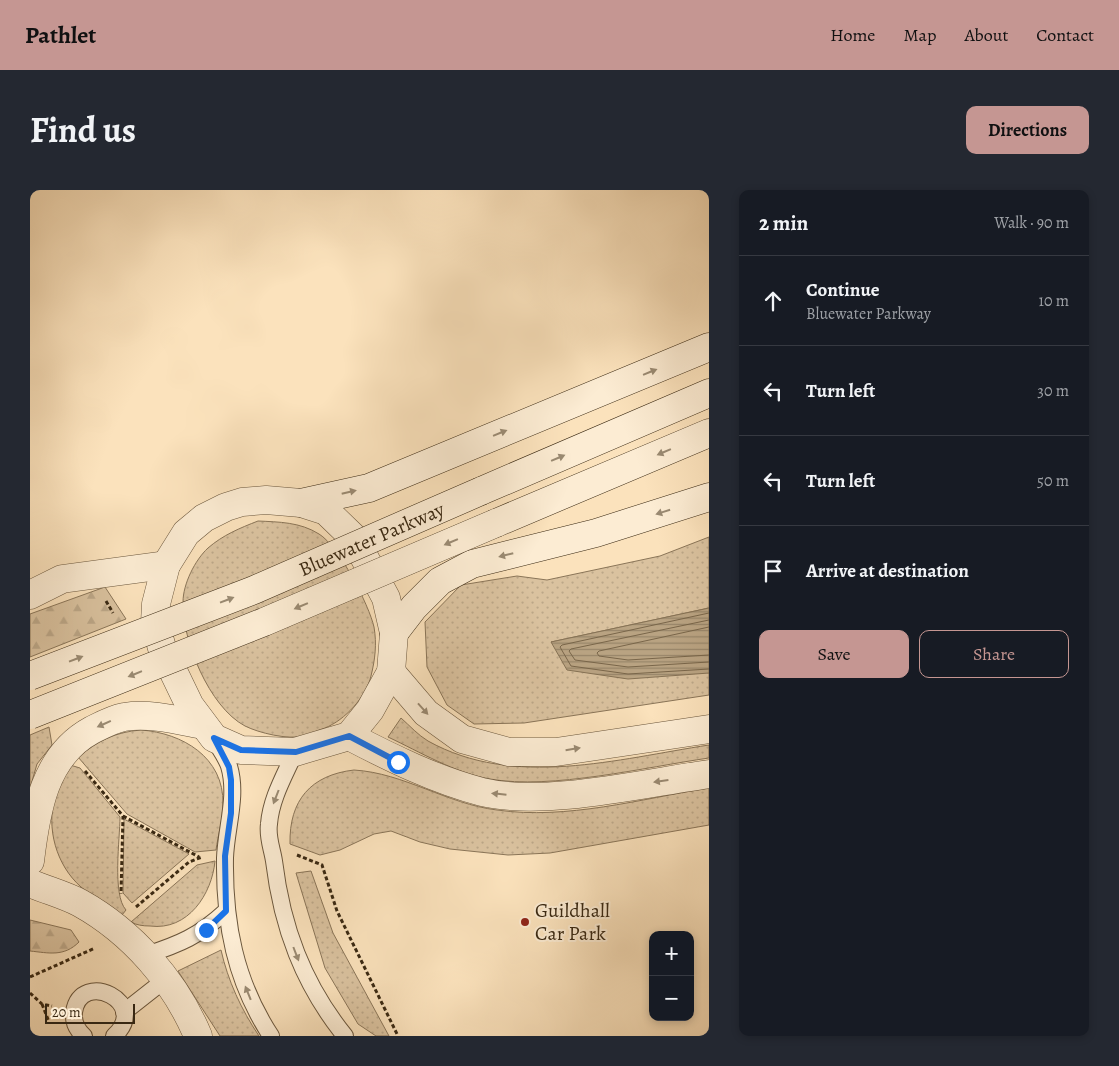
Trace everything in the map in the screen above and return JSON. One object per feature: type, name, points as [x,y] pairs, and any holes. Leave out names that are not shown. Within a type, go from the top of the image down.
[{"type":"street","points":[[301,503],[369,488],[709,347]]},
{"type":"street","name":"Bluewater Parkway","points":[[30,676],[254,590],[709,393]]},
{"type":"street","name":"Bluewater Parkway","points":[[30,715],[264,622],[709,434]]},
{"type":"street","points":[[394,633],[414,607],[440,581],[472,564],[596,533],[709,497]]},
{"type":"street","points":[[30,861],[43,789],[51,771],[66,750],[85,734],[123,717],[150,716],[208,732],[241,750],[296,752],[349,736],[370,710],[391,672],[394,633],[386,598],[354,538],[326,511],[301,503],[252,500],[214,512],[186,533],[166,565],[156,604],[158,634],[190,706],[208,732]]},
{"type":"street","points":[[30,595],[62,579],[166,565]]},
{"type":"street","points":[[391,672],[426,713],[462,739],[509,752],[556,752],[709,729]]},
{"type":"street","points":[[349,736],[398,762],[483,792],[521,796],[585,792],[709,774]]},
{"type":"street","points":[[30,884],[79,903],[127,916],[146,955],[166,979],[189,1015],[198,1036]]},
{"type":"lane","points":[[208,732],[229,767],[231,780],[231,813],[225,856],[226,911],[232,946],[251,1002],[271,1036]]},
{"type":"lane","points":[[296,752],[276,794],[269,823],[269,844],[272,852],[278,897],[301,969],[323,1007],[345,1036]]},
{"type":"lane","points":[[146,955],[175,946],[206,930],[226,911]]},
{"type":"lane","points":[[124,1012],[166,979]]},
{"type":"lane","points":[[84,1036],[75,1024],[75,1008],[85,995],[93,992],[109,993],[121,1004],[124,1012],[121,1028],[114,1036]]},
{"type":"path","points":[[66,750],[123,816],[200,858]]},
{"type":"path","points":[[123,816],[121,892],[124,899]]},
{"type":"path","points":[[30,977],[91,951],[127,916]]},
{"type":"green space","points":[[258,521],[282,522],[304,527],[319,534],[327,541],[344,563],[360,591],[374,627],[374,658],[371,676],[360,700],[347,714],[333,724],[304,736],[290,737],[258,731],[245,726],[232,717],[209,688],[200,671],[187,635],[183,602],[187,580],[194,566],[203,553],[214,543],[232,532]]},
{"type":"green space","points":[[709,537],[709,608],[551,642],[709,673],[709,695],[524,723],[474,724],[447,705],[427,667],[425,622],[461,585],[517,576],[547,580],[660,556]]},
{"type":"green space","points":[[105,587],[126,619],[30,657],[30,614]]},
{"type":"green space","points":[[401,718],[428,741],[461,756],[495,764],[530,767],[602,763],[709,745],[709,758],[569,780],[514,782],[490,779],[451,767],[388,737]]},
{"type":"green space","points":[[49,727],[52,745],[37,764],[30,788],[30,735]]},
{"type":"green space","points":[[141,730],[171,736],[185,742],[198,750],[216,773],[221,787],[223,804],[216,850],[195,852],[127,814],[78,757],[107,738]]},
{"type":"green space","points":[[70,765],[80,768],[120,817],[118,880],[119,892],[126,910],[122,915],[81,887],[72,878],[59,857],[53,833],[53,808],[58,788]]},
{"type":"green space","points":[[354,770],[372,772],[408,782],[479,807],[523,812],[550,812],[603,807],[709,788],[709,825],[550,853],[508,855],[450,849],[420,842],[391,831],[374,834],[340,850],[320,855],[290,844],[294,815],[298,803],[306,792],[326,777]]},
{"type":"green space","points":[[124,819],[189,854],[132,903],[123,893]]},
{"type":"green space","points":[[215,861],[209,886],[196,908],[186,916],[176,923],[164,926],[142,926],[131,922],[197,865]]},
{"type":"green space","points":[[311,871],[333,933],[389,1036],[376,1036],[358,1024],[325,968],[296,873]]},
{"type":"green space","points":[[30,920],[71,930],[79,942],[62,952],[30,951]]},
{"type":"green space","points":[[221,950],[227,973],[236,994],[246,1016],[259,1036],[220,1036],[178,971]]},
{"type":"water","points":[[709,608],[709,673],[628,679],[567,670],[551,642]]},
{"type":"place","name":"Guildhall Car Park","points":[[525,922]]},
{"type":"route","points":[[206,930],[226,911],[225,856],[232,804],[229,767],[214,738],[241,750],[296,752],[305,751],[349,736],[398,762]]}]
